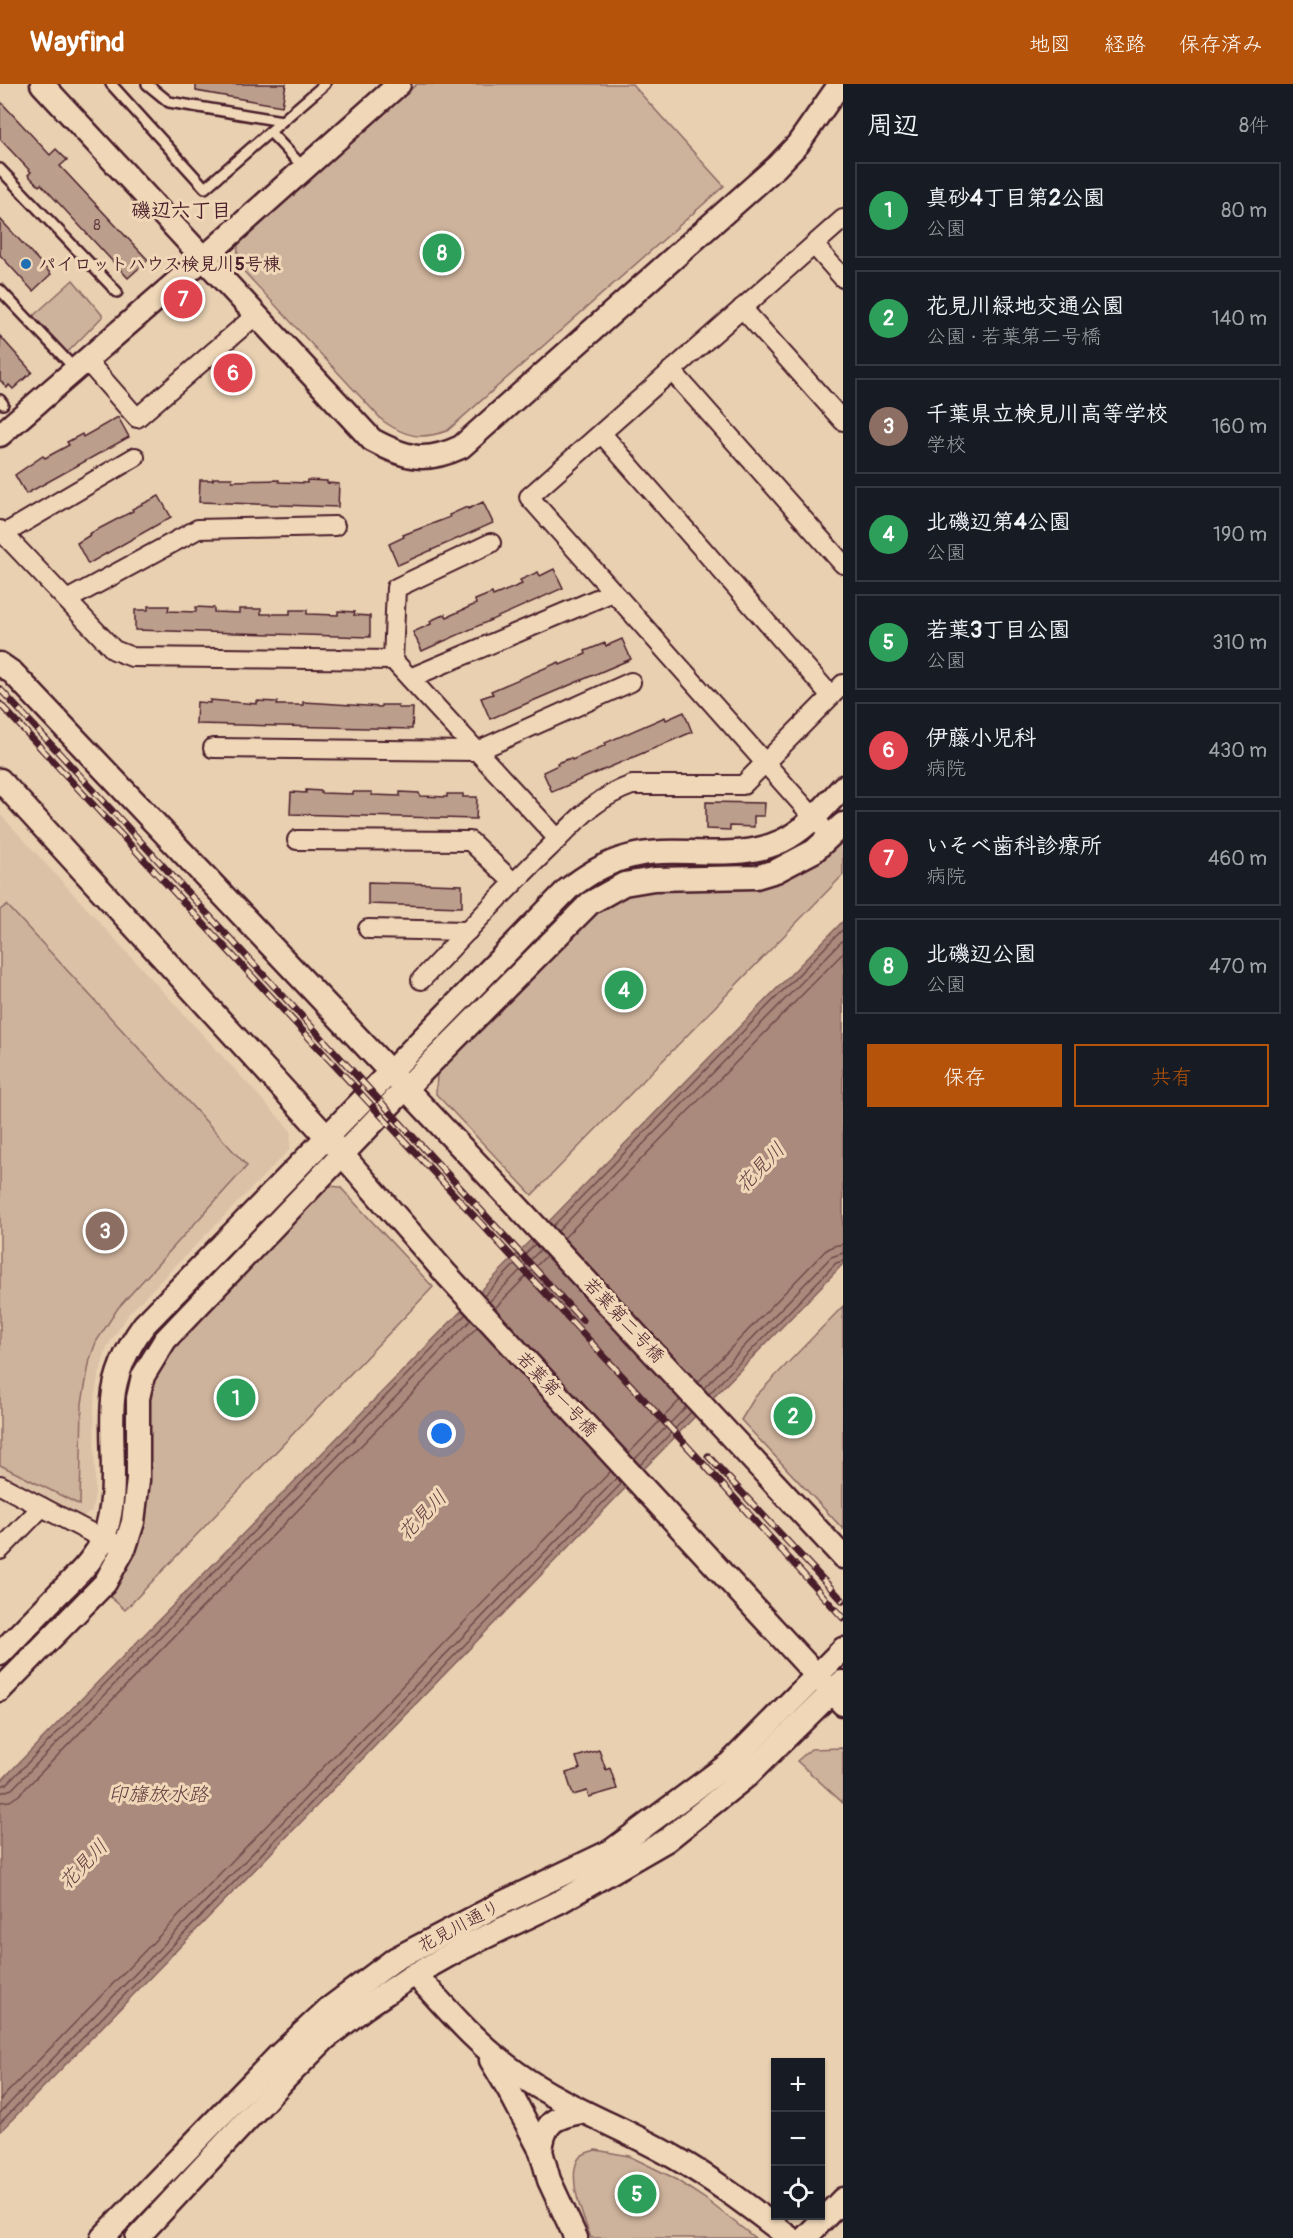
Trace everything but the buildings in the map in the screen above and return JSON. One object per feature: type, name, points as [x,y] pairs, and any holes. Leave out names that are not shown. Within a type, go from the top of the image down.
[{"type":"street","points":[[42,84],[372,440],[399,454],[426,458],[442,456],[461,447],[776,167],[798,144],[840,84]]},
{"type":"street","points":[[0,435],[204,258],[399,84]]},
{"type":"street","points":[[0,1690],[105,1583],[125,1546],[133,1522],[138,1480],[138,1398],[143,1376],[165,1340],[405,1089],[590,903],[624,884],[654,879],[756,877],[795,862],[837,830],[814,817],[529,497],[843,219]]},
{"type":"street","points":[[814,244],[843,278]]},
{"type":"street","points":[[742,308],[843,421]]},
{"type":"street","points":[[81,365],[137,418],[256,315]]},
{"type":"street","points":[[672,370],[843,564]]},
{"type":"street","points":[[421,980],[513,882],[595,803],[632,785],[743,785],[837,690],[602,434]]},
{"type":"street","points":[[135,457],[2,532],[114,650],[132,657],[393,660]]},
{"type":"street","points":[[67,600],[198,529],[336,526]]},
{"type":"street","points":[[491,543],[396,588],[393,660],[558,839]]},
{"type":"street","points":[[410,678],[613,592]]},
{"type":"street","name":"若葉第二号橋","points":[[0,664],[13,673],[515,1204],[843,1557]]},
{"type":"street","points":[[213,748],[477,751],[631,682]]},
{"type":"street","name":"若葉第一号橋","points":[[0,780],[327,1137],[447,1275],[817,1675],[839,1692]]},
{"type":"street","points":[[0,1654],[85,1567],[103,1539],[110,1516],[113,1479],[113,1399],[118,1373],[130,1345],[144,1324],[388,1072],[568,889],[598,868],[629,856],[653,853],[747,852],[782,841],[800,831],[843,787]]},
{"type":"street","points":[[297,840],[470,841],[513,882]]},
{"type":"street","points":[[368,929],[468,931]]},
{"type":"street","points":[[0,1485],[103,1539],[125,1546]]},
{"type":"street","points":[[0,1550],[42,1507]]},
{"type":"street","name":"花見川通り","points":[[102,2238],[279,2055],[327,2010],[395,1959],[502,1903],[611,1851],[730,1763],[843,1649]]},
{"type":"street","name":"花見川通り","points":[[137,2238],[286,2078],[326,2038],[363,2009],[415,1974],[460,1949],[561,1901],[667,1840],[747,1776],[839,1692]]},
{"type":"street","points":[[415,1974],[468,2031],[495,2057],[515,2072],[582,2112],[674,2156],[728,2191],[790,2238]]},
{"type":"street","points":[[468,2031],[490,2059],[509,2090],[541,2151],[549,2180],[576,2238]]},
{"type":"street","points":[[541,2151],[543,2133],[554,2120],[582,2112]]},
{"type":"street","points":[[805,2238],[843,2199]]},
{"type":"lane","points":[[111,84],[205,188],[325,84]]},
{"type":"lane","points":[[147,84],[169,102],[282,121]]},
{"type":"lane","points":[[270,132],[304,168]]},
{"type":"lane","points":[[0,169],[117,292]]},
{"type":"lane","points":[[0,290],[81,365]]},
{"type":"shaded area","points":[[417,84],[632,84],[724,186],[447,431],[421,436],[406,434],[383,421],[237,264],[238,243]]},
{"type":"shaded area","points":[[73,280],[103,316],[65,355],[32,317]]},
{"type":"shaded area","points":[[0,814],[291,1131],[290,1149],[130,1312],[107,1347],[97,1382],[94,1405],[95,1493],[92,1511],[83,1517],[0,1475]]},
{"type":"shaded area","points":[[843,833],[843,875],[532,1195],[436,1094],[437,1074],[596,907],[624,893],[663,887],[756,884],[798,872],[838,845],[836,839]]},
{"type":"shaded area","points":[[7,905],[247,1166],[118,1308],[96,1342],[90,1359],[82,1403],[80,1505],[0,1465],[0,910]]},
{"type":"shaded area","points":[[329,1186],[340,1187],[433,1287],[125,1610],[106,1593],[130,1557],[144,1412],[160,1359]]},
{"type":"shaded area","points":[[843,1306],[843,1529],[741,1420],[755,1397]]},
{"type":"shaded area","points":[[843,1748],[843,1803],[797,1761],[811,1749]]},
{"type":"shaded area","points":[[596,2150],[629,2156],[672,2177],[704,2198],[755,2238],[591,2238],[584,2221],[574,2176],[579,2158]]},
{"type":"water","name":"印旛放水路","points":[[843,921],[843,1264],[0,2132],[0,1782]]},
{"type":"railway","points":[[0,689],[582,1320]]},
{"type":"railway","points":[[0,704],[700,1460],[843,1618]]},
{"type":"railway","points":[[708,1456],[843,1601]]},
{"type":"place","name":"北磯辺公園","points":[[442,253]]},
{"type":"place","name":"パイロットハウス検見川5号棟","points":[[26,264]]},
{"type":"place","name":"いそべ歯科診療所","points":[[183,299]]},
{"type":"place","name":"伊藤小児科","points":[[233,373]]},
{"type":"place","name":"北磯辺第4公園","points":[[624,990]]},
{"type":"place","name":"千葉県立検見川高等学校","points":[[105,1231]]},
{"type":"place","name":"真砂4丁目第2公園","points":[[236,1398]]},
{"type":"place","name":"花見川緑地交通公園","points":[[793,1416]]},
{"type":"place","name":"若葉3丁目公園","points":[[637,2194]]},
{"type":"district","name":"磯辺六丁目","points":[[181,210]]},
{"type":"water label","name":"花見川","points":[[760,1167]]},
{"type":"water label","name":"花見川","points":[[422,1515]]},
{"type":"water label","name":"花見川","points":[[83,1864]]}]
